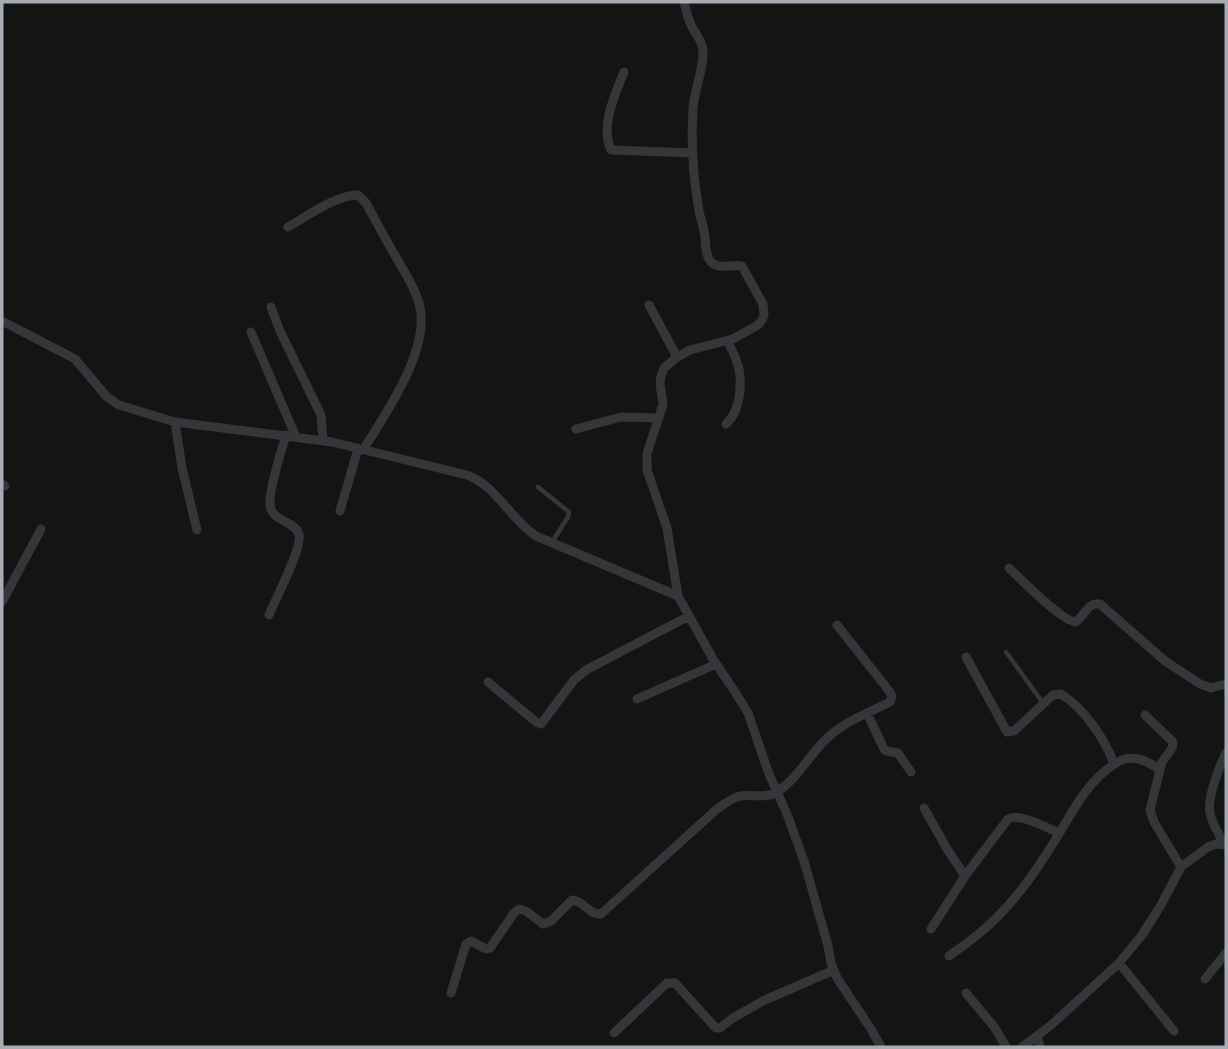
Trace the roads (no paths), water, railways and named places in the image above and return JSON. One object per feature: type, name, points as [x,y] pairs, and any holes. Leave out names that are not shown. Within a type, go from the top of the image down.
[{"type":"street","points":[[684,2],[688,18],[703,46],[693,110],[693,153],[698,207],[708,258],[719,266],[742,267],[764,309],[762,320],[758,324],[728,342],[690,350],[664,368],[661,376],[663,404],[647,454],[647,470],[667,528],[678,596],[716,664],[748,713],[804,861],[837,978],[881,1047]]},
{"type":"street","points":[[624,72],[608,122],[611,150],[693,153]]},
{"type":"street","points":[[288,227],[328,205],[358,195],[366,203],[419,303],[421,316],[412,363],[401,388],[360,450],[340,511]]},
{"type":"street","points":[[649,305],[677,357]]},
{"type":"street","points":[[271,307],[321,415],[323,441]]},
{"type":"street","points":[[2,321],[75,359],[112,401],[175,422],[323,441],[477,479],[524,528],[678,596]]},
{"type":"street","points":[[251,332],[296,437]]},
{"type":"street","points":[[726,424],[735,412],[740,379],[728,342]]},
{"type":"street","points":[[576,429],[621,417],[659,418]]},
{"type":"street","points":[[175,422],[182,468],[197,530]]},
{"type":"street","points":[[269,615],[291,567],[299,540],[296,528],[279,518],[270,506],[271,492],[286,435]]},
{"type":"street","points":[[2,602],[41,529]]},
{"type":"street","points":[[1009,568],[1069,621],[1076,622],[1090,606],[1100,604],[1165,662],[1205,687],[1226,684]]},
{"type":"street","points":[[488,682],[541,724],[574,680],[586,670],[689,616]]},
{"type":"street","points":[[451,993],[466,944],[471,941],[486,949],[490,948],[519,909],[543,924],[551,921],[572,900],[579,901],[592,912],[601,914],[723,804],[740,796],[762,796],[777,792],[826,739],[839,729],[890,702],[892,696],[837,625]]},
{"type":"street","points":[[966,657],[1007,732],[1014,731],[1053,695],[1061,694],[1103,738],[1114,764]]},
{"type":"street","points":[[637,699],[716,664]]},
{"type":"street","points":[[867,713],[884,749],[898,753],[911,772]]},
{"type":"street","points":[[1145,715],[1174,742],[1162,762],[1151,803],[1151,816],[1181,867]]},
{"type":"street","points":[[1022,1047],[1050,1026],[1119,963],[1142,935],[1181,867],[1208,847],[1225,844],[1212,820],[1209,803],[1226,753]]},
{"type":"street","points":[[949,956],[976,938],[1000,916],[1032,876],[1080,797],[1114,764],[1133,758],[1152,764],[1160,770]]},
{"type":"street","points":[[924,808],[965,876]]},
{"type":"street","points":[[931,929],[1005,821],[1019,816],[1059,833]]},
{"type":"street","points":[[1205,979],[1226,953]]},
{"type":"street","points":[[1119,963],[1174,1031]]},
{"type":"street","points":[[614,1033],[667,983],[675,983],[716,1028],[720,1028],[765,1000],[834,970]]},
{"type":"street","points":[[966,993],[995,1028],[1006,1047]]},
{"type":"street","points":[[1037,1036],[1040,1047]]},
{"type":"lane","points":[[538,487],[569,512],[552,542]]},
{"type":"lane","points":[[1006,652],[1044,704]]}]
